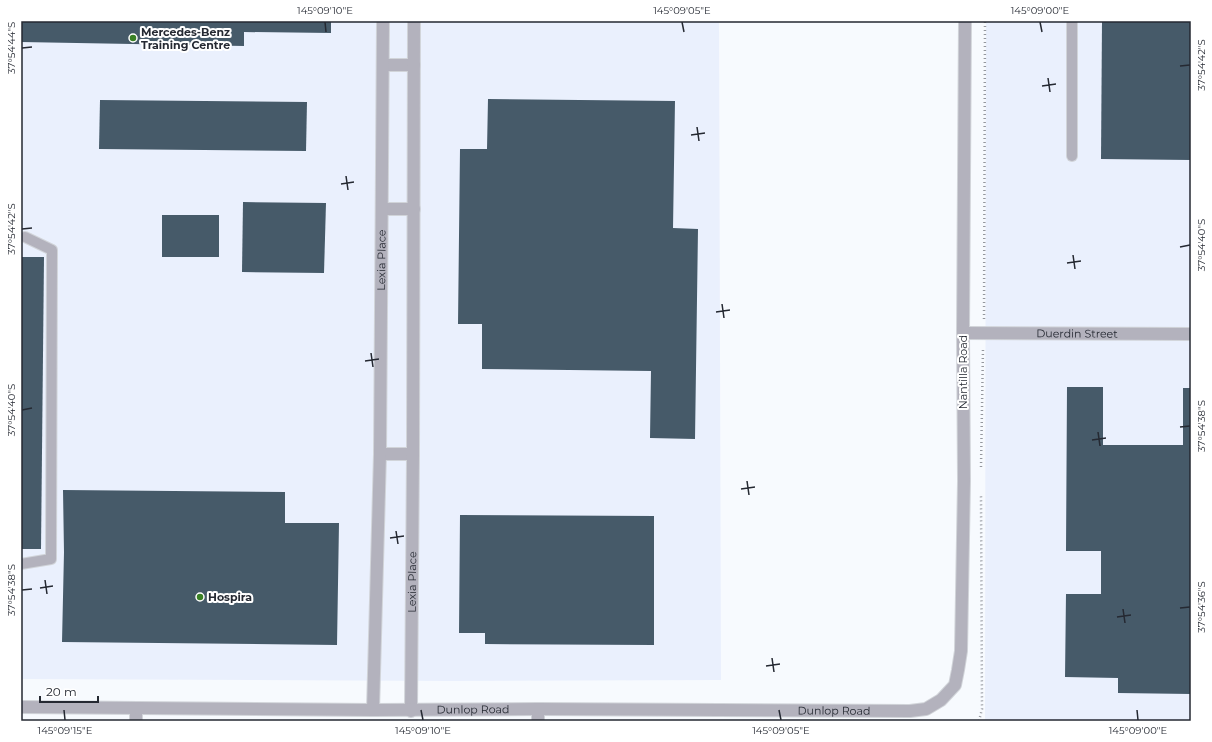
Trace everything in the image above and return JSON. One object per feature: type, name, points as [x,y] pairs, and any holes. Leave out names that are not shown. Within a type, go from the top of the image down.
[{"type":"street","name":"Lexia Place","points":[[373,710],[380,454],[383,21]]},
{"type":"street","name":"Lexia Place","points":[[412,710],[414,454],[414,21]]},
{"type":"street","name":"Nantilla Road","points":[[926,709],[941,700],[955,685],[961,651],[964,481],[963,333],[966,21]]},
{"type":"street","points":[[383,65],[414,65]]},
{"type":"street","points":[[382,209],[414,209]]},
{"type":"street","name":"Duerdin Street","points":[[963,333],[1191,334]]},
{"type":"street","points":[[380,454],[414,454]]},
{"type":"street","name":"Dunlop Road","points":[[21,707],[412,710],[538,715],[910,711],[926,709]]},
{"type":"street","points":[[136,708],[136,721]]},
{"type":"lane","points":[[1072,21],[1072,156]]},
{"type":"lane","points":[[21,564],[51,559],[52,250],[25,237]]},
{"type":"path","points":[[981,474],[984,333],[985,21]]},
{"type":"path","points":[[979,721],[982,709],[981,490]]},
{"type":"shaded area","points":[[21,21],[719,21],[721,680],[450,681],[21,679]]},
{"type":"shaded area","points":[[986,21],[1191,21],[1191,721],[985,721]]},
{"type":"building","name":"Mercedes-Benz Training Centre","points":[[21,21],[331,21],[331,33],[244,32],[244,46],[21,42]]},
{"type":"building","points":[[1102,21],[1191,21],[1191,160],[1101,159]]},
{"type":"building","points":[[488,99],[675,101],[673,228],[698,229],[695,439],[650,438],[651,371],[482,369],[482,324],[458,324],[460,149],[487,149]]},
{"type":"building","points":[[100,100],[307,102],[306,151],[99,149]]},
{"type":"building","points":[[243,202],[326,203],[324,273],[242,272]]},
{"type":"building","points":[[162,215],[219,215],[219,257],[162,257]]},
{"type":"building","points":[[21,257],[44,257],[41,549],[21,549]]},
{"type":"building","points":[[1067,387],[1103,387],[1103,445],[1183,445],[1183,388],[1191,388],[1191,694],[1118,693],[1118,678],[1065,677],[1066,594],[1101,594],[1101,551],[1066,551]]},
{"type":"building","name":"Hospira","points":[[63,490],[285,492],[285,523],[339,523],[337,645],[62,642],[64,552]]},
{"type":"building","points":[[460,515],[654,516],[654,645],[485,644],[485,633],[459,633]]},
{"type":"place","name":"Mercedes-Benz Training Centre","points":[[133,38]]},
{"type":"place","name":"Hospira","points":[[200,597]]}]
